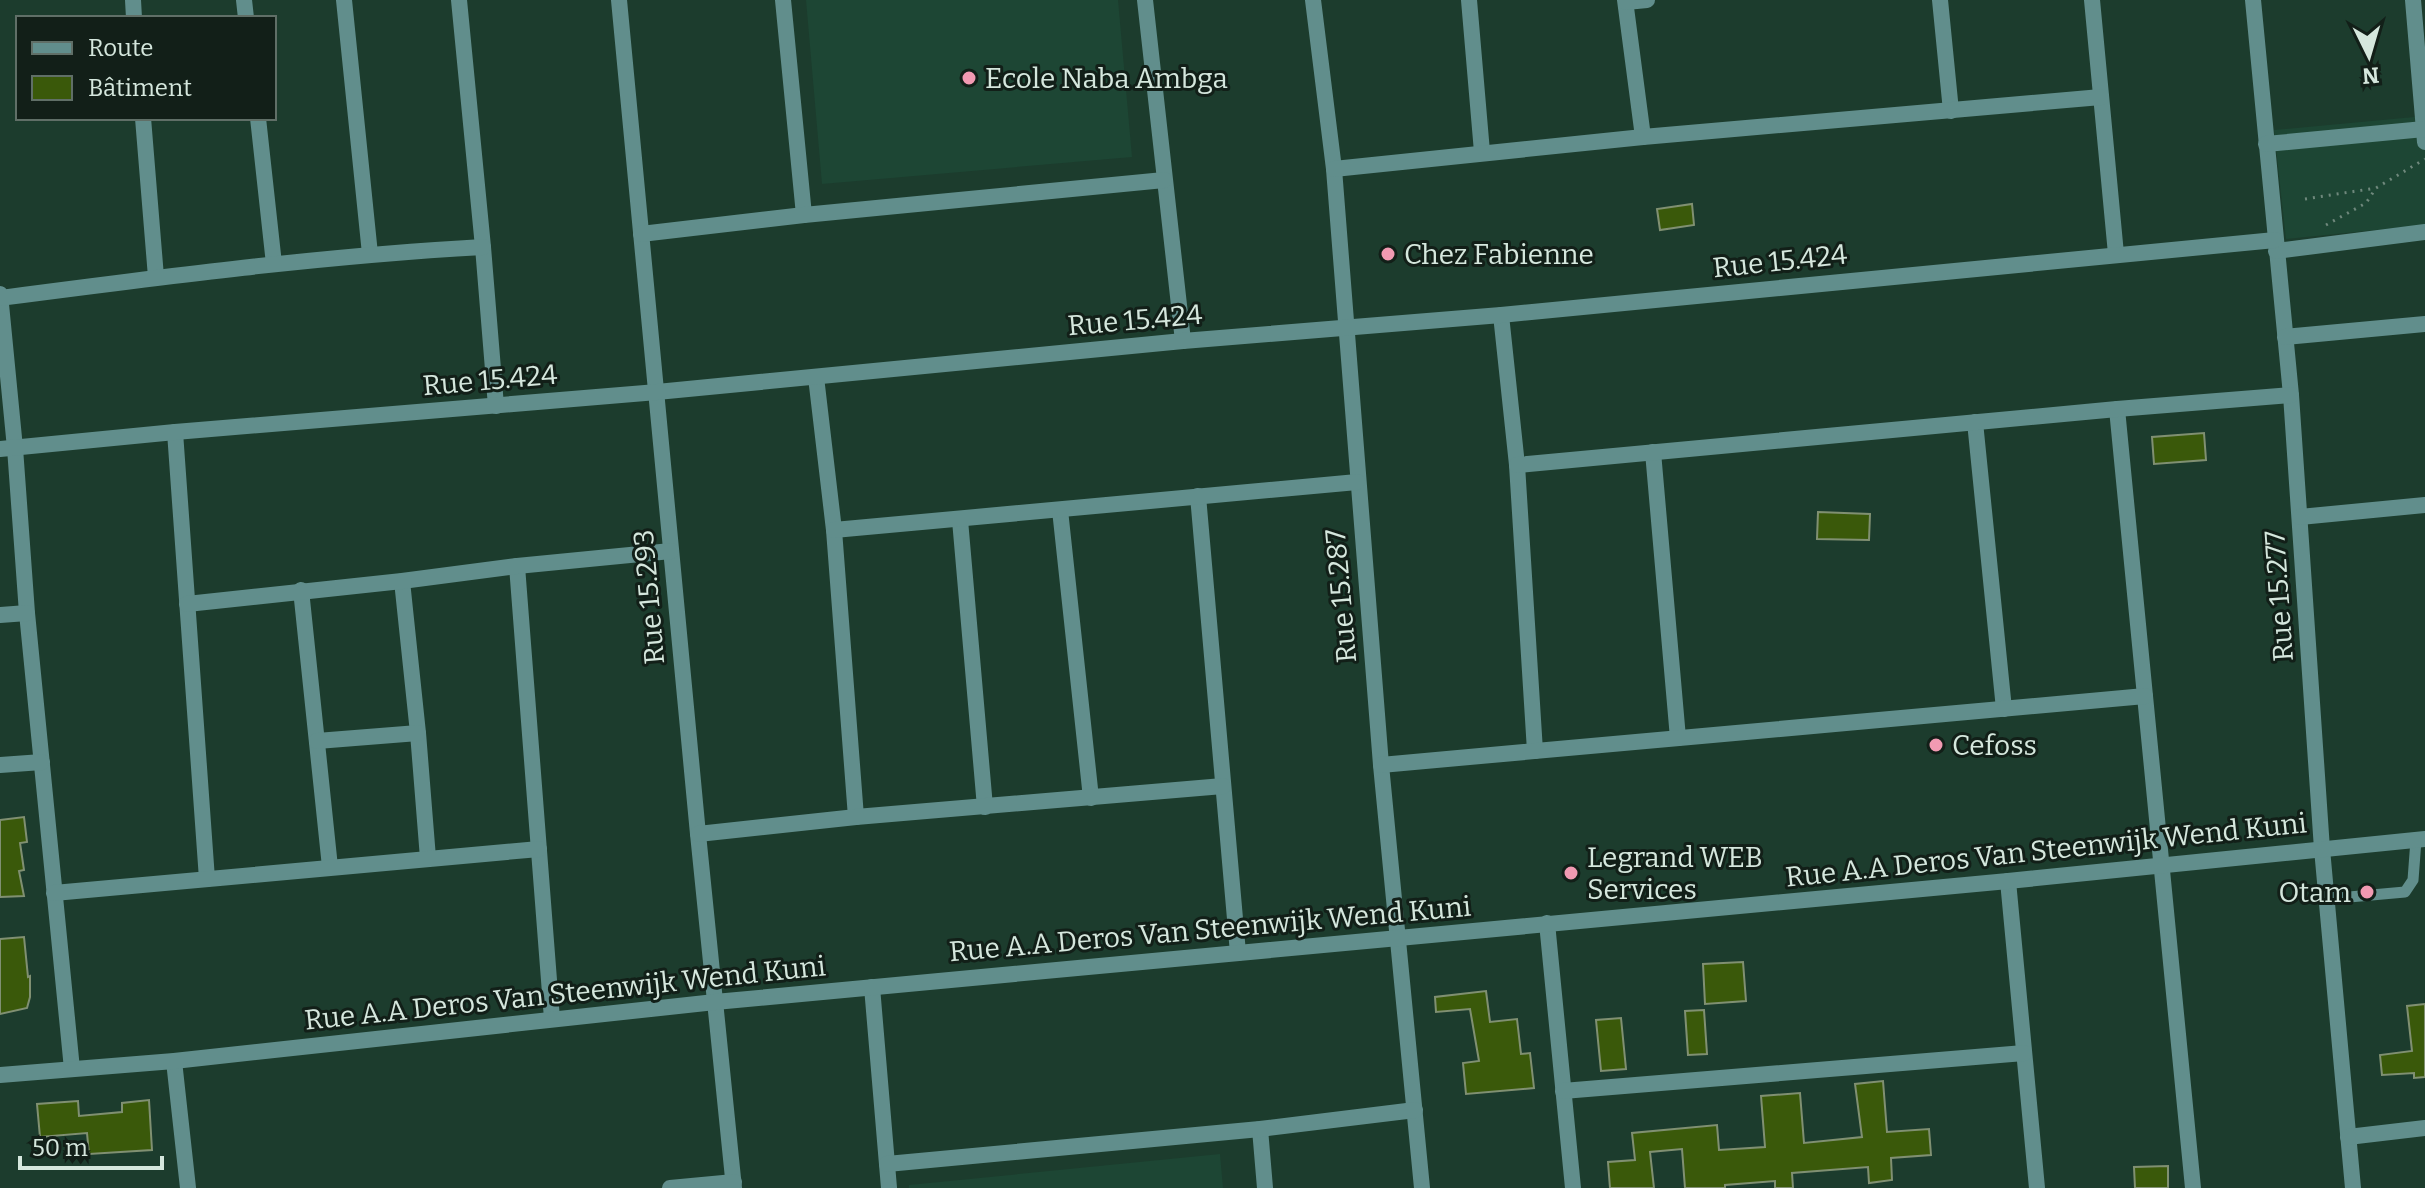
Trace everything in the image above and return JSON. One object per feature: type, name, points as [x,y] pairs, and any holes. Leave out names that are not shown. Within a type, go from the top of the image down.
[{"type":"street","points":[[344,0],[370,254]]},
{"type":"street","points":[[459,0],[496,406]]},
{"type":"street","name":"Rue 15.293","points":[[619,0],[734,1185]]},
{"type":"street","points":[[783,0],[804,215]]},
{"type":"street","points":[[1145,0],[1183,341]]},
{"type":"street","name":"Rue 15.287","points":[[1313,0],[1334,169],[1381,765],[1422,1188]]},
{"type":"street","points":[[1469,0],[1482,152]]},
{"type":"street","points":[[1643,137],[1626,1],[1647,0]]},
{"type":"street","points":[[1940,0],[1951,111]]},
{"type":"street","points":[[2092,0],[2116,254]]},
{"type":"street","name":"Rue 15.277","points":[[2253,0],[2291,395],[2322,849],[2353,1188]]},
{"type":"street","points":[[2266,144],[2424,135],[2422,69],[2413,0]]},
{"type":"street","points":[[1334,169],[1482,152],[2101,97]]},
{"type":"street","points":[[143,120],[156,277]]},
{"type":"street","points":[[258,120],[274,264]]},
{"type":"street","points":[[641,234],[1164,180]]},
{"type":"street","name":"Rue 15.424","points":[[7,448],[1501,315],[2116,254],[2425,232]]},
{"type":"street","points":[[72,1069],[27,613],[7,448],[0,296],[370,254],[483,247]]},
{"type":"street","points":[[1501,315],[1517,465],[1535,751]]},
{"type":"street","points":[[2285,337],[2425,324]]},
{"type":"street","points":[[816,377],[834,530],[856,817]]},
{"type":"street","points":[[1517,465],[2291,395]]},
{"type":"street","points":[[2117,409],[2193,1188]]},
{"type":"street","points":[[1975,422],[2004,709]]},
{"type":"street","points":[[175,432],[207,879]]},
{"type":"street","points":[[1653,452],[1678,738]]},
{"type":"street","points":[[834,530],[1357,482]]},
{"type":"street","points":[[1198,496],[1238,953]]},
{"type":"street","points":[[2300,517],[2425,505]]},
{"type":"street","points":[[1060,510],[1091,798]]},
{"type":"street","points":[[960,520],[985,807]]},
{"type":"street","points":[[187,604],[671,551]]},
{"type":"street","points":[[517,566],[552,1019]]},
{"type":"street","points":[[402,581],[428,858]]},
{"type":"street","points":[[301,590],[330,867]]},
{"type":"street","points":[[0,615],[27,613]]},
{"type":"street","points":[[1381,765],[2145,696]]},
{"type":"street","points":[[317,741],[418,733]]},
{"type":"street","points":[[0,765],[42,762]]},
{"type":"street","points":[[698,834],[856,817],[1223,786]]},
{"type":"street","name":"Rue A.A Deros Van Steenwijk Wend Kuni","points":[[0,1075],[174,1061],[715,1002],[2421,840]]},
{"type":"street","points":[[54,893],[539,849]]},
{"type":"street","points":[[2008,881],[2037,1188]]},
{"type":"street","points":[[1547,923],[1573,1188]]},
{"type":"street","points":[[872,987],[889,1188]]},
{"type":"street","points":[[1563,1091],[2024,1053]]},
{"type":"street","points":[[174,1061],[188,1188]]},
{"type":"street","points":[[887,1164],[1260,1129],[1415,1110]]},
{"type":"street","points":[[2348,1137],[2425,1128]]},
{"type":"street","points":[[1260,1129],[1265,1188]]},
{"type":"street","points":[[670,1188],[734,1185]]},
{"type":"lane","points":[[2327,899],[2405,892],[2413,880],[2421,840]]},
{"type":"path","points":[[2305,199],[2376,188],[2425,159]]},
{"type":"path","points":[[2324,226],[2366,203],[2376,188]]},
{"type":"shaded area","name":"Ecole Naba Ambga","points":[[806,0],[1118,0],[1132,157],[822,184]]},
{"type":"shaded area","points":[[2425,116],[2425,225],[2286,239],[2274,130]]},
{"type":"shaded area","points":[[1220,1154],[1223,1188],[909,1188],[909,1185]]},
{"type":"building","points":[[1692,204],[1694,225],[1660,230],[1657,209]]},
{"type":"building","points":[[2204,433],[2206,460],[2154,464],[2152,437]]},
{"type":"building","points":[[1818,512],[1870,514],[1869,540],[1817,539]]},
{"type":"building","points":[[24,817],[27,842],[20,843],[24,870],[19,871],[24,896],[0,897],[0,820]]},
{"type":"building","points":[[24,937],[30,976],[27,1008],[0,1014],[0,939]]},
{"type":"building","points":[[1743,962],[1746,1001],[1705,1004],[1703,964]]},
{"type":"building","points":[[1486,991],[1490,1022],[1517,1019],[1521,1054],[1530,1053],[1534,1088],[1466,1094],[1463,1063],[1479,1061],[1470,1009],[1436,1012],[1435,997]]},
{"type":"building","points":[[2425,1004],[2425,1077],[2414,1078],[2414,1073],[2382,1075],[2380,1055],[2412,1051],[2407,1006]]},
{"type":"building","points":[[1704,1010],[1707,1054],[1688,1055],[1685,1011]]},
{"type":"building","points":[[1621,1018],[1626,1069],[1601,1071],[1596,1020]]},
{"type":"building","points":[[1883,1081],[1887,1132],[1929,1129],[1931,1155],[1891,1158],[1892,1180],[1869,1183],[1868,1167],[1792,1173],[1793,1188],[1775,1188],[1775,1181],[1725,1185],[1725,1188],[1685,1188],[1682,1149],[1650,1152],[1654,1188],[1610,1188],[1608,1162],[1635,1160],[1632,1133],[1717,1125],[1719,1150],[1765,1147],[1761,1096],[1800,1093],[1804,1143],[1862,1137],[1855,1084]]},
{"type":"building","points":[[149,1100],[152,1150],[89,1154],[87,1133],[40,1137],[37,1104],[78,1101],[79,1116],[122,1112],[122,1103]]},
{"type":"building","points":[[2168,1166],[2168,1188],[2135,1188],[2134,1167]]},
{"type":"place","name":"Ecole Naba Ambga","points":[[969,78]]},
{"type":"place","name":"Chez Fabienne","points":[[1388,254]]},
{"type":"place","name":"Cefoss","points":[[1936,745]]},
{"type":"place","name":"Legrand WEB Services","points":[[1571,873]]},
{"type":"place","name":"Otam","points":[[2367,892]]}]
